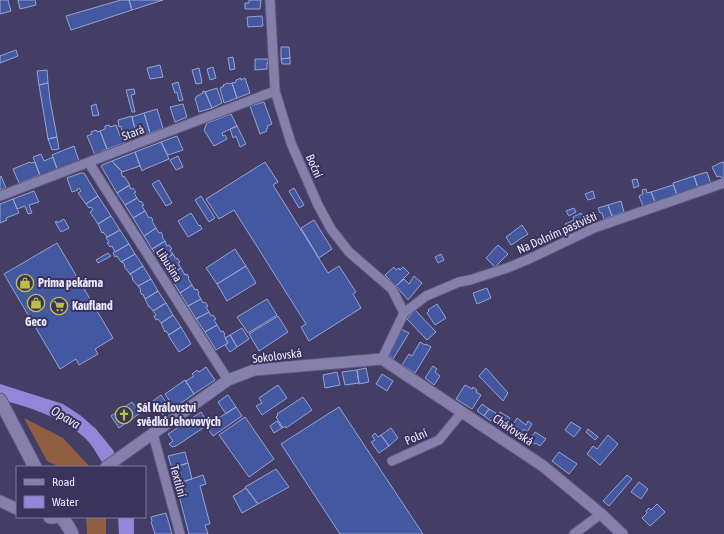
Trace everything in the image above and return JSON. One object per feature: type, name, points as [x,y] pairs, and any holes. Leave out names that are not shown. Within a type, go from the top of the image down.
[{"type":"main road","points":[[0,400],[34,466]]},
{"type":"main road","points":[[63,518],[72,534]]},
{"type":"street","name":"Boční","points":[[270,0],[275,91],[291,143],[318,205],[331,229],[349,252],[392,289],[404,313]]},
{"type":"street","name":"Stará","points":[[0,196],[275,91]]},
{"type":"street","name":"Libušina","points":[[89,163],[228,380]]},
{"type":"street","name":"Na Dolním pastvišti","points":[[404,313],[426,296],[459,282],[507,268],[594,228],[724,183]]},
{"type":"street","points":[[382,359],[404,313]]},
{"type":"street","name":"Sokolovská","points":[[107,466],[228,380],[254,370],[382,359]]},
{"type":"street","name":"Chářovská","points":[[382,359],[544,466],[601,514],[622,534]]},
{"type":"street","name":"Polní","points":[[392,461],[439,440],[462,412]]},
{"type":"street","name":"Textilní","points":[[153,434],[180,534]]},
{"type":"street","points":[[0,501],[16,509]]},
{"type":"street","points":[[574,534],[601,514]]},
{"type":"shaded area","points":[[24,418],[63,438],[89,466],[58,466],[47,461]]},
{"type":"shaded area","points":[[86,518],[106,518],[106,534],[87,534]]},
{"type":"water","name":"Opava","points":[[0,384],[63,404],[80,415],[96,429],[113,450],[121,466],[104,466],[86,439],[77,431],[57,419],[0,399]]},
{"type":"water","points":[[118,518],[134,518],[134,534],[119,534]]},
{"type":"building","points":[[0,0],[8,0],[11,11],[0,14]]},
{"type":"building","points":[[18,0],[35,0],[36,5],[20,9]]},
{"type":"building","points":[[121,0],[129,0],[132,10],[71,30],[66,16]]},
{"type":"building","points":[[129,0],[163,0],[132,10]]},
{"type":"building","points":[[249,0],[261,0],[260,9],[245,9],[245,3],[249,3]]},
{"type":"building","points":[[262,16],[263,26],[248,27],[247,17]]},
{"type":"building","points":[[281,47],[289,47],[290,58],[281,59]]},
{"type":"building","points":[[16,50],[18,56],[0,63],[0,56]]},
{"type":"building","points":[[233,57],[235,69],[230,70],[228,58]]},
{"type":"building","points":[[290,58],[290,64],[282,64],[281,59]]},
{"type":"building","points":[[255,59],[268,59],[267,69],[255,70]]},
{"type":"building","points":[[160,65],[163,77],[150,79],[147,68]]},
{"type":"building","points":[[213,67],[216,78],[210,80],[207,69]]},
{"type":"building","points":[[199,68],[202,83],[196,84],[192,70]]},
{"type":"building","points":[[47,70],[48,83],[39,85],[37,71]]},
{"type":"building","points":[[241,78],[241,80],[245,78],[250,93],[237,98],[232,83]]},
{"type":"building","points":[[178,82],[183,100],[179,101],[177,92],[175,93],[172,84]]},
{"type":"building","points":[[48,83],[57,137],[48,139],[39,85]]},
{"type":"building","points":[[228,83],[232,83],[237,98],[224,103],[220,88]]},
{"type":"building","points":[[217,88],[222,103],[212,108],[205,92]]},
{"type":"building","points":[[134,89],[135,94],[131,95],[135,112],[132,112],[126,90]]},
{"type":"building","points":[[203,91],[205,92],[212,108],[199,112],[195,98],[203,93]]},
{"type":"building","points":[[264,102],[272,124],[267,126],[267,131],[260,134],[250,106]]},
{"type":"building","points":[[96,104],[99,115],[93,116],[91,106]]},
{"type":"building","points":[[183,104],[187,117],[175,122],[170,107]]},
{"type":"building","points":[[157,109],[163,128],[150,133],[144,113]]},
{"type":"building","points":[[144,113],[150,133],[137,138],[132,117]]},
{"type":"building","points":[[231,114],[237,126],[222,133],[227,139],[214,146],[204,130],[207,123]]},
{"type":"building","points":[[132,116],[137,138],[124,143],[121,126],[119,127],[118,120]]},
{"type":"building","points":[[109,125],[110,127],[116,125],[124,143],[107,149],[100,131],[105,129],[105,126]]},
{"type":"building","points":[[237,126],[246,144],[240,147],[236,136],[233,138],[230,129]]},
{"type":"building","points":[[96,130],[97,132],[100,131],[107,149],[95,155],[87,136]]},
{"type":"building","points":[[177,136],[183,150],[168,155],[161,142]]},
{"type":"building","points":[[57,137],[59,149],[52,150],[48,139]]},
{"type":"building","points":[[161,142],[169,159],[142,171],[135,152]]},
{"type":"building","points":[[74,146],[79,161],[57,169],[52,155]]},
{"type":"building","points":[[135,152],[140,166],[122,172],[112,161]]},
{"type":"building","points":[[41,154],[44,161],[53,157],[57,169],[40,176],[33,157]]},
{"type":"building","points":[[178,156],[183,167],[176,170],[170,160]]},
{"type":"building","points":[[112,161],[122,172],[123,177],[124,176],[130,185],[117,193],[101,166]]},
{"type":"building","points":[[30,162],[35,162],[40,175],[19,183],[13,169]]},
{"type":"building","points":[[265,162],[278,182],[273,185],[328,273],[339,266],[356,292],[353,294],[361,308],[309,341],[301,327],[306,324],[234,210],[219,219],[206,199]]},
{"type":"building","points":[[724,162],[724,177],[722,178],[720,176],[717,177],[712,167]]},
{"type":"building","points":[[707,172],[711,184],[698,188],[694,176]]},
{"type":"building","points":[[84,173],[98,196],[86,204],[78,193],[81,191],[79,188],[77,189],[78,190],[72,192],[67,178]]},
{"type":"building","points":[[1,176],[6,188],[0,190],[0,177]]},
{"type":"building","points":[[694,176],[698,188],[677,195],[673,183]]},
{"type":"building","points":[[637,179],[639,186],[634,188],[632,180]]},
{"type":"building","points":[[159,180],[172,203],[166,206],[152,184]]},
{"type":"building","points":[[129,185],[131,189],[133,188],[136,192],[134,193],[137,198],[125,205],[117,193]]},
{"type":"building","points":[[673,185],[677,195],[655,202],[651,192]]},
{"type":"building","points":[[294,188],[304,205],[299,208],[289,191]]},
{"type":"building","points":[[646,189],[647,193],[651,192],[655,202],[643,206],[639,196],[643,194],[642,190]]},
{"type":"building","points":[[34,191],[39,202],[29,205],[32,213],[28,214],[25,206],[17,209],[13,199]]},
{"type":"building","points":[[593,191],[595,198],[588,200],[585,194]]},
{"type":"building","points":[[98,196],[111,216],[98,224],[90,212],[93,210],[86,204]]},
{"type":"building","points":[[201,196],[215,218],[209,222],[195,200]]},
{"type":"building","points":[[137,198],[144,205],[142,206],[145,211],[133,218],[125,205]]},
{"type":"building","points":[[13,199],[19,213],[6,218],[7,220],[0,223],[0,204]]},
{"type":"building","points":[[621,201],[624,212],[612,216],[608,205]]},
{"type":"building","points":[[608,205],[612,216],[604,219],[598,208]]},
{"type":"building","points":[[574,208],[576,212],[569,216],[566,211]]},
{"type":"building","points":[[145,211],[149,218],[151,217],[153,220],[152,221],[156,228],[144,236],[133,218]]},
{"type":"building","points":[[191,213],[202,229],[188,237],[178,221]]},
{"type":"building","points":[[581,213],[584,218],[589,215],[593,223],[569,233],[565,224],[574,220],[573,217]]},
{"type":"building","points":[[111,216],[120,230],[107,237],[103,232],[102,233],[98,224]]},
{"type":"building","points":[[64,219],[69,228],[61,232],[55,222],[57,221],[57,223]]},
{"type":"building","points":[[314,220],[332,249],[319,258],[301,228]]},
{"type":"building","points":[[522,225],[528,234],[511,245],[506,237]]},
{"type":"building","points":[[156,228],[159,233],[161,232],[165,241],[152,249],[144,236]]},
{"type":"building","points":[[120,230],[129,244],[115,252],[112,246],[110,247],[107,243],[109,242],[106,238]]},
{"type":"building","points":[[165,241],[167,246],[169,245],[172,249],[170,250],[173,254],[161,262],[152,249]]},
{"type":"building","points":[[57,243],[113,338],[95,349],[98,354],[79,365],[76,359],[60,369],[4,274]]},
{"type":"building","points":[[129,244],[135,254],[121,262],[113,253]]},
{"type":"building","points":[[498,245],[508,254],[495,267],[486,258]]},
{"type":"building","points":[[235,249],[246,266],[217,284],[206,268]]},
{"type":"building","points":[[108,253],[111,256],[98,263],[96,260]]},
{"type":"building","points":[[135,254],[143,266],[130,274],[123,262],[121,262]]},
{"type":"building","points":[[173,254],[180,262],[178,263],[181,268],[169,275],[161,262]]},
{"type":"building","points":[[441,254],[444,260],[438,263],[435,257]]},
{"type":"building","points":[[143,266],[151,279],[138,286],[130,274]]},
{"type":"building","points":[[246,266],[256,283],[227,301],[217,284]]},
{"type":"building","points":[[394,267],[396,270],[399,268],[400,270],[403,267],[409,273],[396,286],[385,275]]},
{"type":"building","points":[[181,268],[185,275],[187,274],[189,277],[188,278],[192,285],[180,293],[169,275]]},
{"type":"building","points":[[414,276],[422,283],[408,300],[396,286],[404,279],[409,284]]},
{"type":"building","points":[[151,279],[158,291],[145,299],[138,286]]},
{"type":"building","points":[[192,285],[195,290],[197,289],[201,299],[188,306],[180,293]]},
{"type":"building","points":[[487,288],[491,298],[477,304],[473,293]]},
{"type":"building","points":[[158,291],[166,303],[153,311],[145,299]]},
{"type":"building","points":[[201,299],[203,303],[205,302],[208,306],[206,307],[209,312],[196,319],[188,306]]},
{"type":"building","points":[[267,299],[277,315],[248,333],[237,317]]},
{"type":"building","points":[[166,303],[173,315],[161,323],[158,319],[156,320],[154,316],[156,315],[153,311]]},
{"type":"building","points":[[437,304],[446,318],[435,325],[427,313],[429,311],[428,310]]},
{"type":"building","points":[[415,310],[436,332],[427,340],[407,319]]},
{"type":"building","points":[[209,312],[211,316],[213,315],[216,319],[214,320],[217,325],[205,332],[196,319]]},
{"type":"building","points":[[173,315],[181,327],[169,335],[166,331],[165,332],[161,323]]},
{"type":"building","points":[[278,316],[288,332],[259,351],[249,334]]},
{"type":"building","points":[[217,325],[221,332],[223,331],[225,334],[224,335],[228,343],[216,350],[205,332]]},
{"type":"building","points":[[181,327],[191,344],[179,352],[168,335]]},
{"type":"building","points":[[242,328],[249,339],[237,347],[230,335]]},
{"type":"building","points":[[401,329],[409,333],[393,359],[388,354]]},
{"type":"building","points":[[230,335],[237,347],[230,352],[225,345],[228,343],[225,338]]},
{"type":"building","points":[[420,342],[431,347],[415,373],[402,365],[409,354],[412,356]]},
{"type":"building","points":[[433,366],[437,369],[435,372],[440,376],[434,385],[425,378]]},
{"type":"building","points":[[206,367],[215,380],[194,394],[185,380],[186,381],[194,376],[192,374],[197,370],[199,372]]},
{"type":"building","points":[[366,368],[369,382],[359,384],[357,370]]},
{"type":"building","points":[[486,368],[508,393],[503,401],[479,376]]},
{"type":"building","points":[[357,370],[359,383],[345,385],[342,372]]},
{"type":"building","points":[[337,372],[340,385],[325,388],[323,375]]},
{"type":"building","points":[[382,374],[393,381],[387,391],[376,384]]},
{"type":"building","points":[[185,380],[194,394],[174,408],[165,394]]},
{"type":"building","points":[[278,385],[287,398],[262,415],[256,406],[262,403],[259,398]]},
{"type":"building","points":[[465,385],[472,389],[473,387],[477,390],[476,392],[481,395],[472,409],[456,399]]},
{"type":"building","points":[[161,395],[171,409],[163,415],[153,401]]},
{"type":"building","points":[[228,395],[236,407],[226,414],[218,402]]},
{"type":"building","points":[[303,397],[312,410],[286,428],[285,426],[283,428],[276,417],[278,415],[277,414]]},
{"type":"building","points":[[132,402],[140,413],[119,428],[111,416]]},
{"type":"building","points":[[482,404],[489,409],[484,416],[477,411]]},
{"type":"building","points":[[236,407],[242,416],[213,436],[206,426]]},
{"type":"building","points":[[339,407],[423,534],[340,534],[281,444]]},
{"type":"building","points":[[489,409],[496,413],[491,421],[484,416]]},
{"type":"building","points":[[201,412],[209,424],[176,446],[172,447],[169,444],[173,441],[168,434]]},
{"type":"building","points":[[500,412],[510,418],[503,429],[493,422]]},
{"type":"building","points":[[245,417],[274,459],[249,477],[219,435]]},
{"type":"building","points":[[517,418],[526,425],[528,421],[532,424],[527,432],[524,429],[520,434],[511,428]]},
{"type":"building","points":[[277,421],[282,428],[274,433],[270,426]]},
{"type":"building","points":[[571,422],[581,428],[574,437],[565,430]]},
{"type":"building","points":[[391,428],[398,438],[389,446],[381,435]]},
{"type":"building","points":[[588,429],[598,437],[595,440],[586,432]]},
{"type":"building","points":[[535,432],[546,439],[540,446],[532,442],[530,439]]},
{"type":"building","points":[[375,433],[378,437],[381,435],[389,446],[379,453],[371,442],[375,440],[372,436]]},
{"type":"building","points":[[608,435],[618,444],[600,465],[587,454],[593,446],[597,449]]},
{"type":"building","points":[[185,452],[188,463],[172,468],[168,456]]},
{"type":"building","points":[[559,452],[577,464],[569,474],[552,461]]},
{"type":"building","points":[[188,463],[192,479],[176,484],[172,468]]},
{"type":"building","points":[[276,469],[289,487],[258,504],[245,487]]},
{"type":"building","points":[[203,475],[206,484],[200,486],[210,524],[205,525],[208,534],[189,534],[176,484]]},
{"type":"building","points":[[627,475],[632,479],[609,506],[603,501]]},
{"type":"building","points":[[639,482],[648,489],[641,499],[631,492]]},
{"type":"building","points":[[246,488],[258,504],[242,513],[233,496]]},
{"type":"building","points":[[657,504],[665,512],[650,526],[642,518],[647,513],[646,511],[649,508],[651,510]]},
{"type":"building","points":[[166,513],[172,534],[155,534],[151,517]]},
{"type":"place","name":"Prima pekárna","points":[[25,283]]},
{"type":"place","name":"Geco","points":[[36,303]]},
{"type":"place","name":"Kaufland","points":[[59,306]]},
{"type":"place","name":"Sál Království svědků Jehovových","points":[[124,415]]}]
